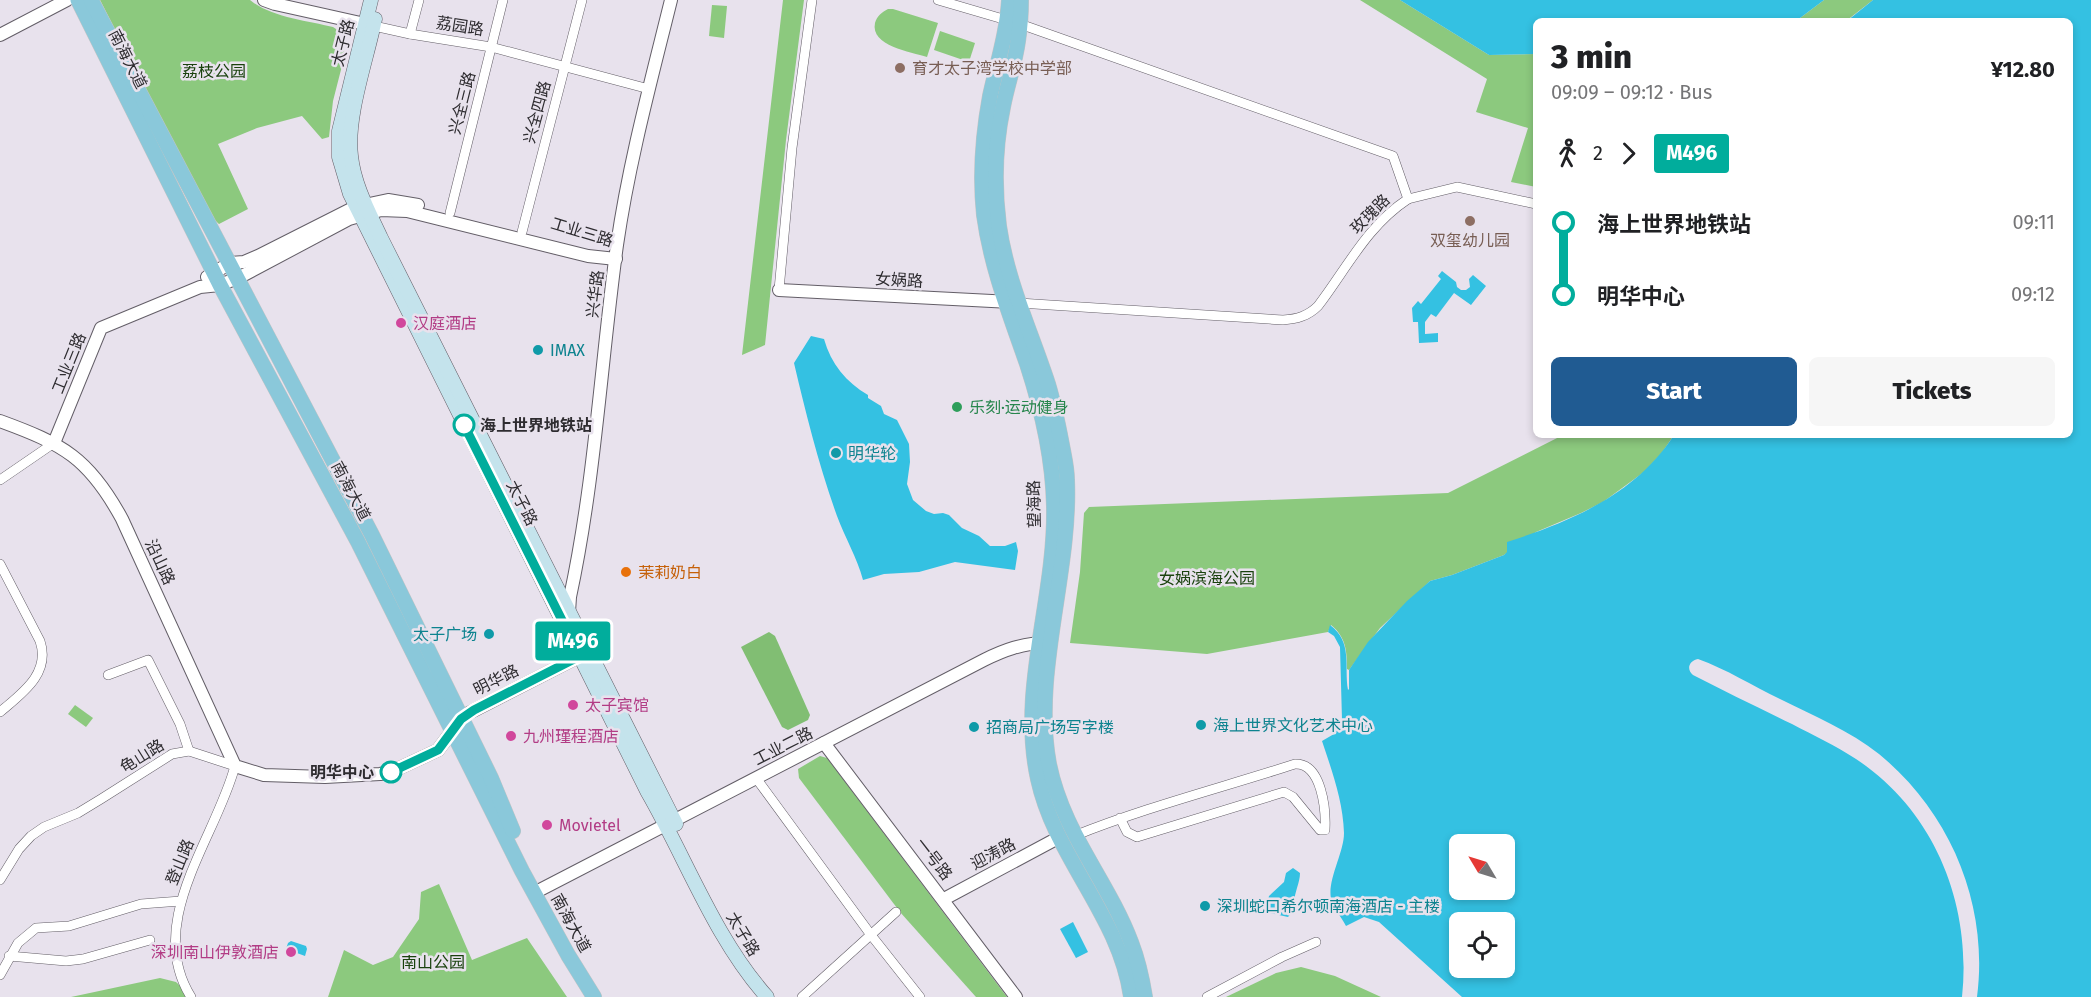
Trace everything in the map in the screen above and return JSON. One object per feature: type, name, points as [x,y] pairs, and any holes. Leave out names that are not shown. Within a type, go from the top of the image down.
[{"type":"main road","name":"南海大道","points":[[78,0],[218,278],[358,542],[452,732],[594,997]]},
{"type":"main road","name":"南海大道","points":[[92,0],[372,536],[491,778],[538,891],[604,997]]},
{"type":"main road","name":"太子路","points":[[369,25],[371,0]]},
{"type":"main road","name":"太子路","points":[[379,0],[343,107],[338,140],[341,166],[647,791],[670,823],[733,937],[753,966],[780,997]]},
{"type":"main road","name":"望海路","points":[[1009,0],[1014,22]]},
{"type":"main road","name":"望海路","points":[[1021,0],[1003,47],[990,99],[982,171],[986,230],[1012,302],[1043,423],[1066,542],[1049,617],[1046,643],[1046,739],[1054,783],[1074,836],[1131,941],[1145,997]]},
{"type":"main road","name":"太子路","points":[[362,209],[569,612],[725,941],[746,972],[767,997]]},
{"type":"main road","name":"望海路","points":[[1046,643],[1033,700],[1032,740],[1038,782],[1058,838],[1110,929],[1124,965],[1131,997]]},
{"type":"street","points":[[0,35],[66,0]]},
{"type":"street","name":"荔园路","points":[[264,0],[410,34],[491,47],[649,89]]},
{"type":"street","points":[[410,34],[420,0]]},
{"type":"street","name":"兴全三路","points":[[450,213],[503,0]]},
{"type":"street","name":"兴全四路","points":[[522,232],[582,0]]},
{"type":"street","name":"兴华路","points":[[569,612],[588,496],[616,259],[632,158],[671,0]]},
{"type":"street","points":[[779,290],[792,148],[812,0]]},
{"type":"street","points":[[938,0],[1014,22]]},
{"type":"street","name":"玫瑰路","points":[[1012,302],[1296,319],[1308,315],[1318,306],[1368,235],[1389,213],[1408,199],[1393,156],[1014,22]]},
{"type":"street","points":[[1408,199],[1457,187],[1533,203]]},
{"type":"street","name":"工业三路","points":[[218,278],[230,263],[244,262],[362,209],[394,201],[590,249],[616,259]]},
{"type":"street","name":"工业三路","points":[[54,443],[101,328],[200,287],[207,277],[237,278],[362,209],[407,211],[588,256],[616,259]]},
{"type":"street","name":"女娲路","points":[[779,290],[1012,302]]},
{"type":"street","name":"沿山路","points":[[0,421],[54,443],[67,451],[91,473],[112,501],[235,766]]},
{"type":"street","points":[[0,480],[54,443]]},
{"type":"street","points":[[553,580],[564,579],[578,561]]},
{"type":"street","points":[[0,564],[40,641],[42,654],[37,675],[30,687],[0,712]]},
{"type":"street","name":"工业二路","points":[[538,891],[998,653],[1026,644],[1046,643]]},
{"type":"street","name":"明华路","points":[[461,719],[474,710],[580,656]]},
{"type":"street","points":[[108,675],[148,660],[180,724],[189,751]]},
{"type":"street","points":[[235,766],[264,775],[325,777],[380,774],[402,768],[438,750],[461,719]]},
{"type":"street","name":"一号路","points":[[824,743],[1016,997]]},
{"type":"street","name":"龟山路","points":[[0,880],[19,849],[31,836],[44,827],[78,813],[172,754],[189,751],[235,766]]},
{"type":"street","points":[[1074,836],[1120,818],[1301,764],[1306,765],[1314,773],[1324,801],[1326,818],[1325,830],[1320,830],[1293,797],[1284,792],[1137,837],[1127,832],[1120,818]]},
{"type":"street","name":"登山路","points":[[191,997],[179,973],[175,940],[181,901],[235,766]]},
{"type":"street","points":[[756,778],[871,935],[920,997]]},
{"type":"street","name":"迎涛路","points":[[944,900],[1058,838]]},
{"type":"street","points":[[0,975],[9,956],[25,935],[36,928],[69,926],[141,903],[181,901]]},
{"type":"street","points":[[802,997],[896,912]]},
{"type":"street","points":[[9,956],[66,961],[83,959],[150,940]]},
{"type":"street","points":[[1207,997],[1282,957],[1316,942]]},
{"type":"green space","name":"荔枝公园","points":[[100,0],[250,0],[268,11],[333,27],[339,31],[345,54],[333,101],[329,137],[322,139],[302,116],[257,128],[218,144],[248,209],[219,224],[206,212]]},
{"type":"green space","points":[[783,0],[804,0],[786,140],[765,345],[742,355]]},
{"type":"green space","points":[[1360,0],[1400,0],[1489,55],[1533,54],[1533,186],[1511,182],[1528,128],[1476,112],[1487,79]]},
{"type":"green space","points":[[1824,0],[1873,0],[1850,18],[1800,18]]},
{"type":"green space","points":[[712,5],[727,6],[724,38],[709,36]]},
{"type":"green space","points":[[888,9],[938,23],[927,57],[893,47],[879,37],[875,31],[875,23],[877,18]]},
{"type":"green space","points":[[940,31],[975,43],[969,62],[934,50]]},
{"type":"green space","name":"女娲滨海公园","points":[[1557,438],[1672,438],[1644,472],[1603,502],[1536,532],[1504,555],[1430,581],[1380,628],[1349,670],[1343,639],[1331,625],[1328,632],[1207,654],[1070,643],[1080,572],[1084,513],[1089,507],[1448,493]]},
{"type":"green space","points":[[769,632],[775,636],[810,715],[808,720],[788,730],[782,727],[741,647]]},
{"type":"green space","points":[[75,705],[93,718],[86,727],[68,714]]},
{"type":"green space","points":[[820,756],[827,758],[1007,997],[976,997],[900,912],[799,778],[798,769]]},
{"type":"green space","name":"南山公园","points":[[439,884],[472,960],[527,938],[567,997],[328,997],[344,950],[373,965],[393,957],[419,919],[421,892]]},
{"type":"green space","points":[[1301,967],[1335,976],[1381,997],[1226,997],[1276,973]]},
{"type":"green space","points":[[160,978],[176,982],[192,997],[71,997]]},
{"type":"water","points":[[1400,0],[1824,0],[1800,18],[1533,18],[1533,54],[1489,55]]},
{"type":"water","points":[[1873,0],[2091,0],[2091,997],[1977,997],[1979,963],[1977,929],[1970,895],[1960,863],[1945,833],[1926,804],[1879,754],[1856,738],[1698,659],[1690,666],[1693,675],[1848,754],[1884,780],[1907,805],[1927,833],[1954,895],[1961,928],[1964,962],[1962,997],[1462,997],[1379,922],[1364,917],[1346,926],[1332,902],[1331,886],[1344,833],[1339,798],[1322,741],[1334,734],[1342,720],[1340,647],[1334,636],[1328,632],[1330,625],[1342,639],[1345,647],[1348,690],[1349,670],[1368,642],[1407,601],[1430,581],[1504,555],[1507,552],[1507,542],[1555,525],[1601,503],[1641,474],[1659,456],[1672,438],[2073,438],[2073,18],[1851,18]]},
{"type":"water","points":[[1442,271],[1456,282],[1457,287],[1461,290],[1470,287],[1469,279],[1473,275],[1486,286],[1471,305],[1454,293],[1436,317],[1431,314],[1425,322],[1425,334],[1438,333],[1438,342],[1419,343],[1418,322],[1413,322],[1412,308],[1418,301],[1421,304],[1441,279],[1438,276]]},
{"type":"water","points":[[811,336],[824,339],[840,372],[868,395],[868,398],[881,406],[884,414],[897,420],[909,444],[910,462],[907,484],[913,500],[926,511],[949,515],[962,528],[979,536],[990,546],[1005,546],[1016,542],[1018,551],[1015,570],[955,562],[919,572],[884,574],[863,580],[824,478],[794,363]]},
{"type":"water","points":[[1293,868],[1300,873],[1295,909],[1288,917],[1265,912],[1269,896],[1284,882],[1286,873]]},
{"type":"water","points":[[1073,922],[1088,952],[1076,958],[1060,929]]},
{"type":"water","points":[[291,941],[306,946],[305,956],[286,949]]},
{"type":"bus line","name":"M496","points":[[391,772],[438,750],[461,719],[474,710],[580,656],[464,425]]},
{"type":"place","name":"育才太子湾学校中学部","points":[[900,68]]},
{"type":"place","name":"双玺幼儿园","points":[[1470,221]]},
{"type":"place","name":"汉庭酒店","points":[[401,323]]},
{"type":"place","name":"IMAX","points":[[538,350]]},
{"type":"place","name":"乐刻·运动健身","points":[[957,407]]},
{"type":"place","name":"海上世界地铁站","points":[[464,425]]},
{"type":"place","name":"明华轮","points":[[836,453]]},
{"type":"place","name":"茉莉奶白","points":[[626,572]]},
{"type":"place","name":"太子广场","points":[[489,634]]},
{"type":"place","name":"太子宾馆","points":[[573,705]]},
{"type":"place","name":"海上世界文化艺术中心","points":[[1201,725]]},
{"type":"place","name":"招商局广场写字楼","points":[[974,727]]},
{"type":"place","name":"九州瑾程酒店","points":[[511,736]]},
{"type":"place","name":"明华中心","points":[[391,772]]},
{"type":"place","name":"Movietel","points":[[547,825]]},
{"type":"place","name":"深圳蛇口希尔顿南海酒店 - 主楼","points":[[1205,906]]},
{"type":"place","name":"深圳南山伊敦酒店","points":[[291,952]]}]
